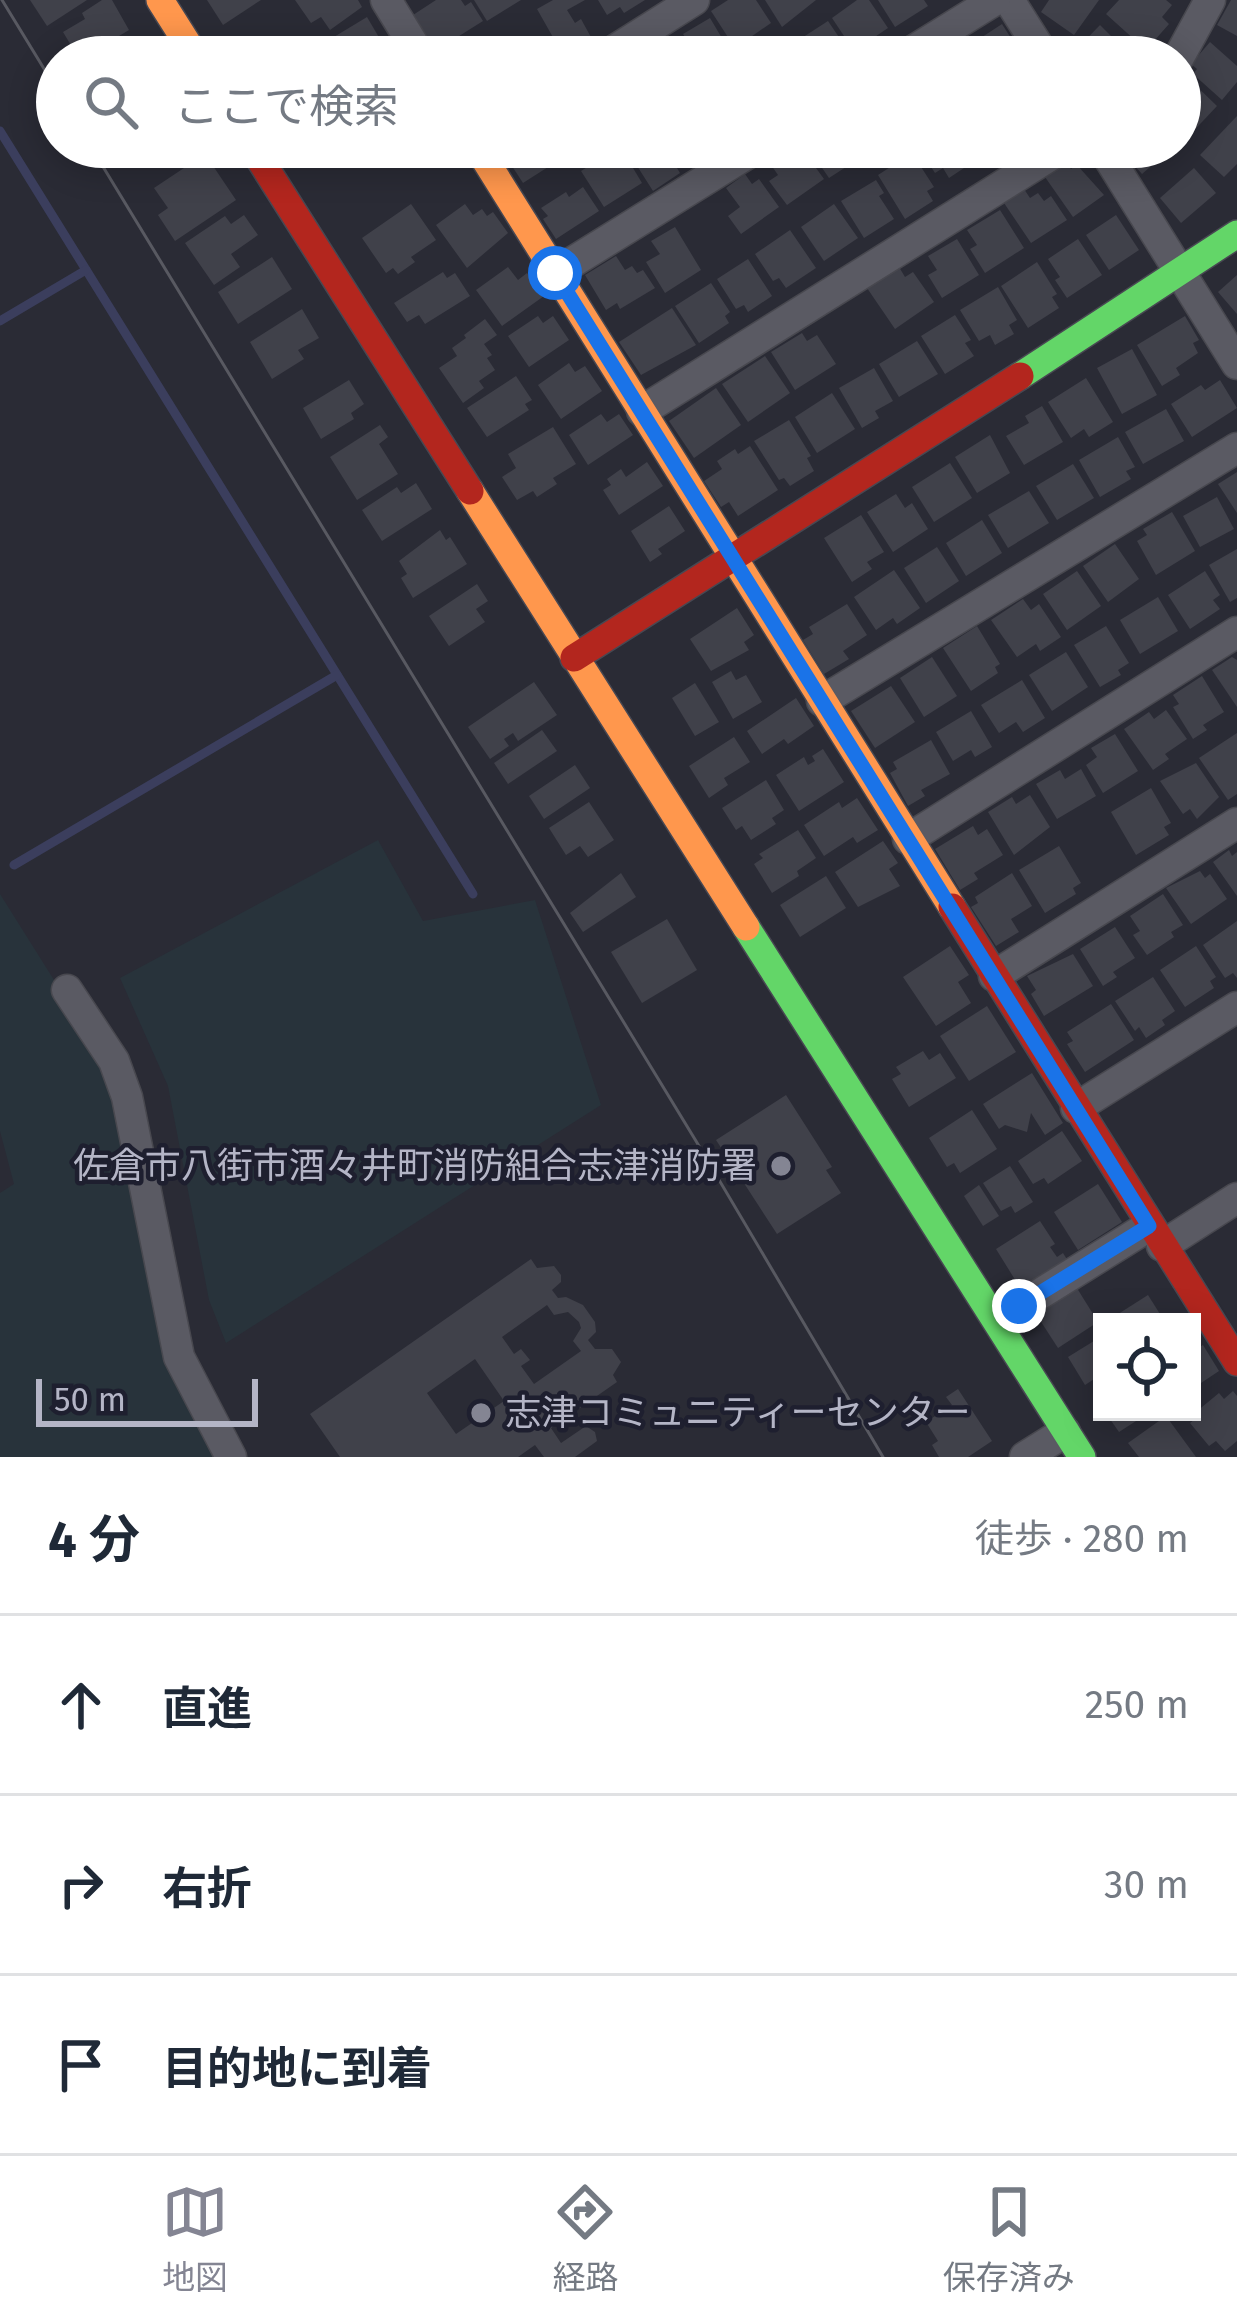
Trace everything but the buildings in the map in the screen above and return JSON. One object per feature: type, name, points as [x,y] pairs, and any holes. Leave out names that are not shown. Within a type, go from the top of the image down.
[{"type":"street","points":[[160,0],[183,36]]},
{"type":"street","points":[[637,36],[694,0]]},
{"type":"street","points":[[937,36],[995,0]]},
{"type":"street","points":[[1009,0],[1032,36]]},
{"type":"street","points":[[1190,36],[1210,0]]},
{"type":"street","points":[[389,1],[409,36]]},
{"type":"street","points":[[265,168],[1073,1444],[1025,1457]]},
{"type":"street","points":[[490,168],[1237,1362]]},
{"type":"street","points":[[555,273],[724,168]]},
{"type":"street","points":[[642,411],[1030,168]]},
{"type":"street","points":[[1115,168],[1237,364]]},
{"type":"street","points":[[574,658],[1237,234]]},
{"type":"street","points":[[822,701],[1237,448]]},
{"type":"street","points":[[908,839],[1237,632]]},
{"type":"street","points":[[994,976],[1237,823]]},
{"type":"street","points":[[67,990],[115,1061],[127,1097],[179,1357],[231,1457]]},
{"type":"street","points":[[1076,1108],[1237,1007]]},
{"type":"street","points":[[1019,1306],[1237,1198]]},
{"type":"shaded area","points":[[378,840],[423,921],[535,900],[601,1105],[226,1343],[209,1300],[168,1086],[120,978]]},
{"type":"shaded area","points":[[0,894],[108,1066],[221,1457],[0,1457],[0,1193],[14,1184],[0,1131]]},
{"type":"waterway","points":[[0,131],[473,894]]},
{"type":"waterway","points":[[0,321],[86,270]]},
{"type":"waterway","points":[[14,865],[337,675]]},
{"type":"tram line","points":[[2,0],[36,56]]},
{"type":"tram line","points":[[104,168],[883,1457]]},
{"type":"traffic: fast","points":[[1020,376],[1237,234]]},
{"type":"traffic: fast","points":[[746,927],[1082,1457]]},
{"type":"traffic: slow","points":[[160,0],[183,36]]},
{"type":"traffic: slow","points":[[490,168],[952,907]]},
{"type":"traffic: slow","points":[[470,491],[746,927]]},
{"type":"traffic: jam","points":[[265,168],[470,491]]},
{"type":"traffic: jam","points":[[574,658],[1020,376]]},
{"type":"traffic: jam","points":[[952,907],[1237,1362]]},
{"type":"place","name":"佐倉市八街市酒々井町消防組合志津消防署","points":[[781,1166]]},
{"type":"place","name":"志津コミュニティーセンター","points":[[481,1413]]},
{"type":"route","points":[[555,273],[1149,1226],[1019,1306]]}]
